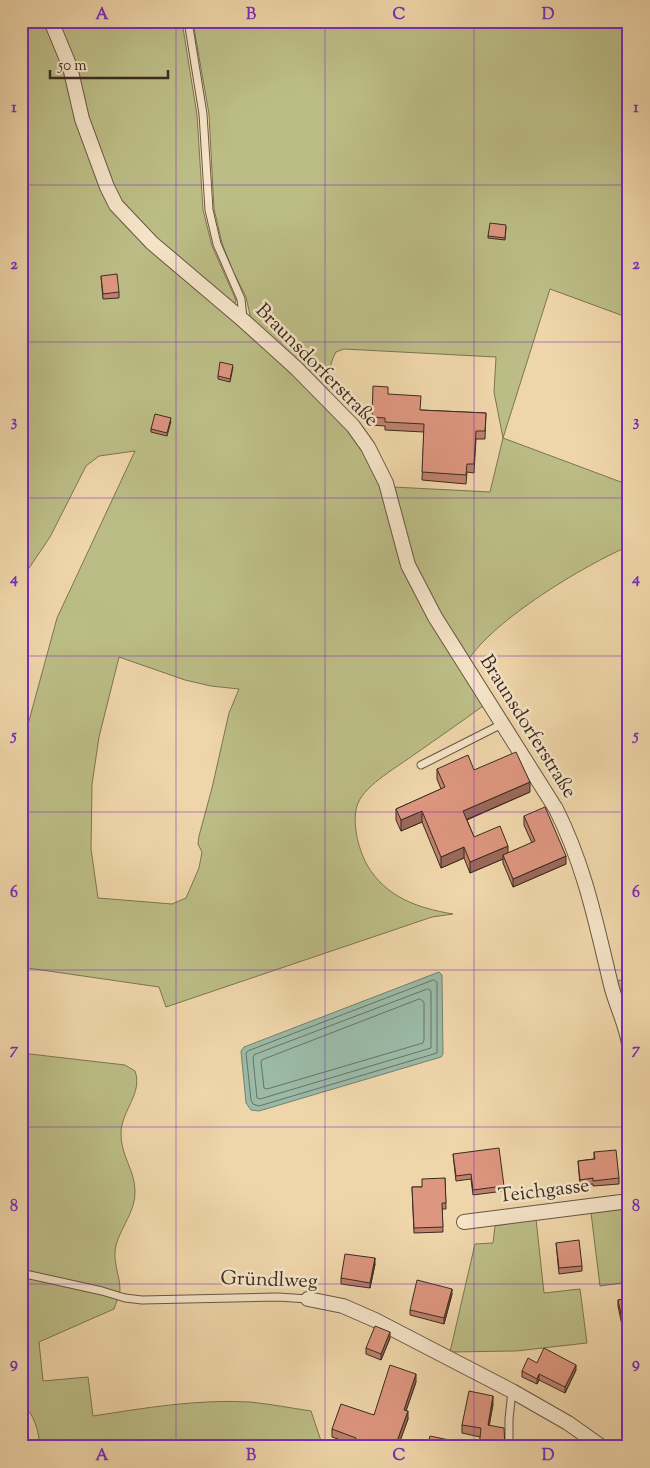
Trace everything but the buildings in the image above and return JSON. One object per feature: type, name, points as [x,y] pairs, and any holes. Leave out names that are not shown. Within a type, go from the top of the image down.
[{"type":"street","name":"Braunsdorferstraße","points":[[51,21],[70,67],[82,119],[107,187],[116,205],[152,243],[244,321],[324,397],[352,426],[368,447],[386,483],[408,565],[435,618],[556,809],[568,834],[592,901],[612,986],[628,1040]]},
{"type":"street","name":"Teichgasse","points":[[464,1222],[629,1201]]},
{"type":"street","name":"Gründlweg","points":[[308,1299],[343,1306],[375,1320],[512,1391],[568,1423],[602,1447]]},
{"type":"lane","points":[[189,21],[203,114],[209,210],[217,244],[241,299],[244,321]]},
{"type":"lane","points":[[421,764],[502,724]]},
{"type":"lane","name":"Gründlweg","points":[[21,1273],[125,1298],[142,1300],[278,1297],[308,1299]]},
{"type":"lane","points":[[509,1447],[512,1391]]},
{"type":"green space","points":[[21,21],[629,21],[629,318],[550,289],[503,438],[494,392],[496,357],[344,349],[336,352],[332,360],[330,372],[334,384],[327,393],[251,319],[246,297],[222,243],[214,209],[209,114],[194,28],[183,28],[197,115],[203,210],[212,246],[236,300],[235,303],[231,304],[101,189],[349,429],[365,451],[383,492],[403,567],[483,706],[375,782],[368,789],[358,803],[356,810],[356,834],[367,865],[383,885],[393,893],[415,904],[453,914],[432,917],[166,1007],[159,987],[21,967],[21,767],[27,728],[57,618],[135,451],[99,456],[86,466],[50,537],[21,580]],"holes":[[[119,657],[185,680],[211,686],[239,689],[229,713],[199,836],[198,844],[202,852],[199,868],[186,898],[172,904],[98,898],[91,849],[92,784],[99,737]]]},
{"type":"green space","points":[[503,438],[629,485],[629,546],[588,566],[541,595],[498,628],[468,660],[439,615],[413,563],[393,487],[490,492]]},
{"type":"green space","points":[[615,980],[629,981],[629,1008],[623,1007]]},
{"type":"green space","points":[[21,1053],[125,1065],[135,1071],[137,1079],[121,1132],[123,1148],[133,1176],[135,1198],[131,1212],[116,1245],[116,1262],[120,1284],[118,1297],[114,1309],[39,1342],[43,1381],[88,1377],[93,1416],[171,1405],[230,1401],[311,1411],[323,1447],[40,1447],[35,1423],[30,1412],[21,1402]]},
{"type":"green space","points":[[629,1208],[629,1282],[600,1286],[591,1213]]},
{"type":"green space","points":[[536,1219],[544,1293],[580,1289],[587,1343],[516,1351],[450,1352],[475,1244],[493,1243],[495,1226]]},
{"type":"water","points":[[439,972],[442,975],[443,1054],[441,1057],[259,1111],[251,1110],[246,1103],[241,1051],[244,1047]]}]
